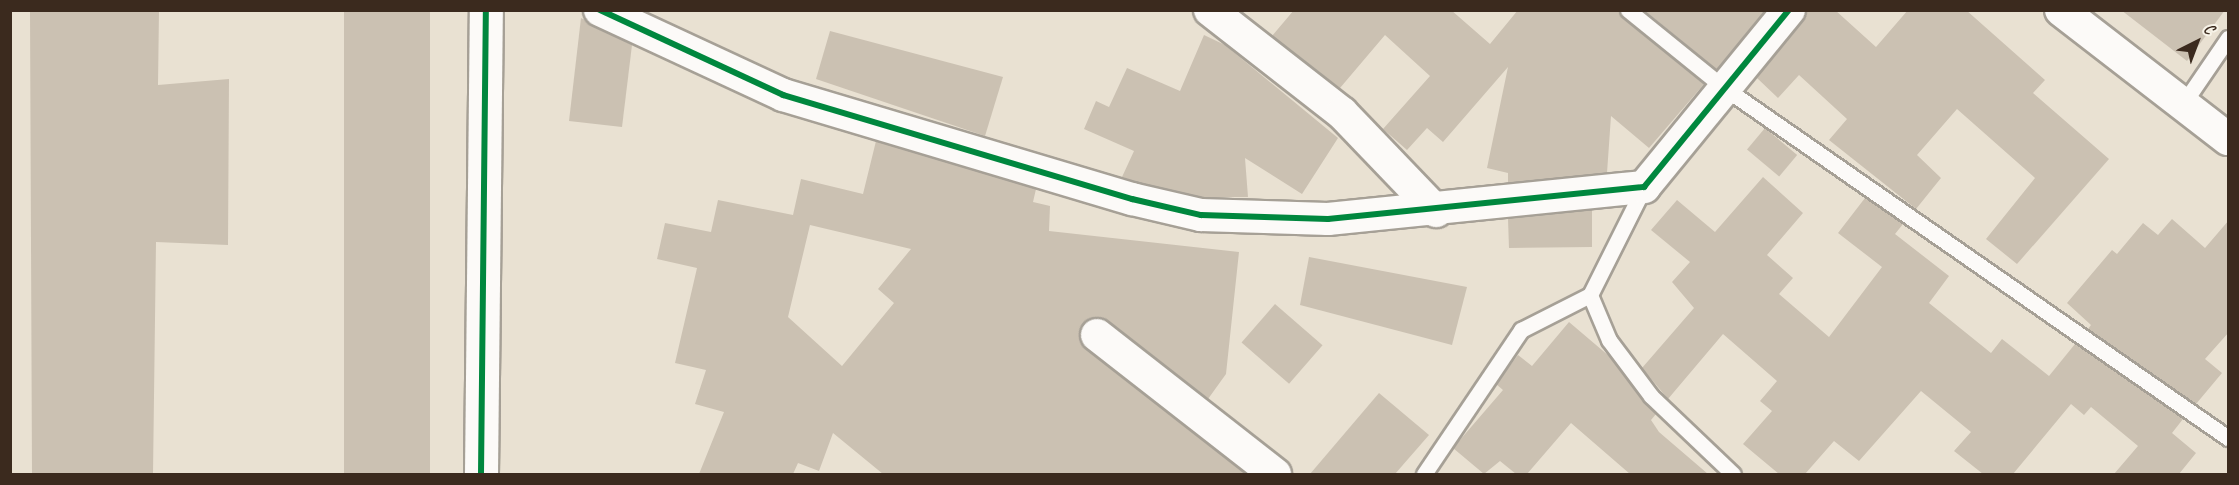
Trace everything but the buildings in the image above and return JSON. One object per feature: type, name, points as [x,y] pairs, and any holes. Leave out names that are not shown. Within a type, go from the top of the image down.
[{"type":"street","points":[[481,474],[486,10]]},
{"type":"street","points":[[600,10],[650,29],[783,94],[1132,199],[1201,214],[1328,219],[1436,211],[1644,187],[1789,10]]},
{"type":"street","points":[[1210,10],[1342,113],[1436,211]]},
{"type":"street","points":[[2061,10],[2229,139]]},
{"type":"street","points":[[1097,335],[1275,474]]},
{"type":"lane","points":[[1628,10],[1724,87],[2229,438]]},
{"type":"lane","points":[[2183,104],[2229,38]]},
{"type":"lane","points":[[1424,474],[1521,330],[1590,295],[1644,187]]},
{"type":"lane","points":[[1590,295],[1609,340],[1651,396],[1733,474]]},
{"type":"cycle path","points":[[481,474],[486,10]]},
{"type":"cycle path","points":[[600,10],[783,95],[1132,199],[1201,215],[1328,219],[1644,187],[1789,10]]}]
